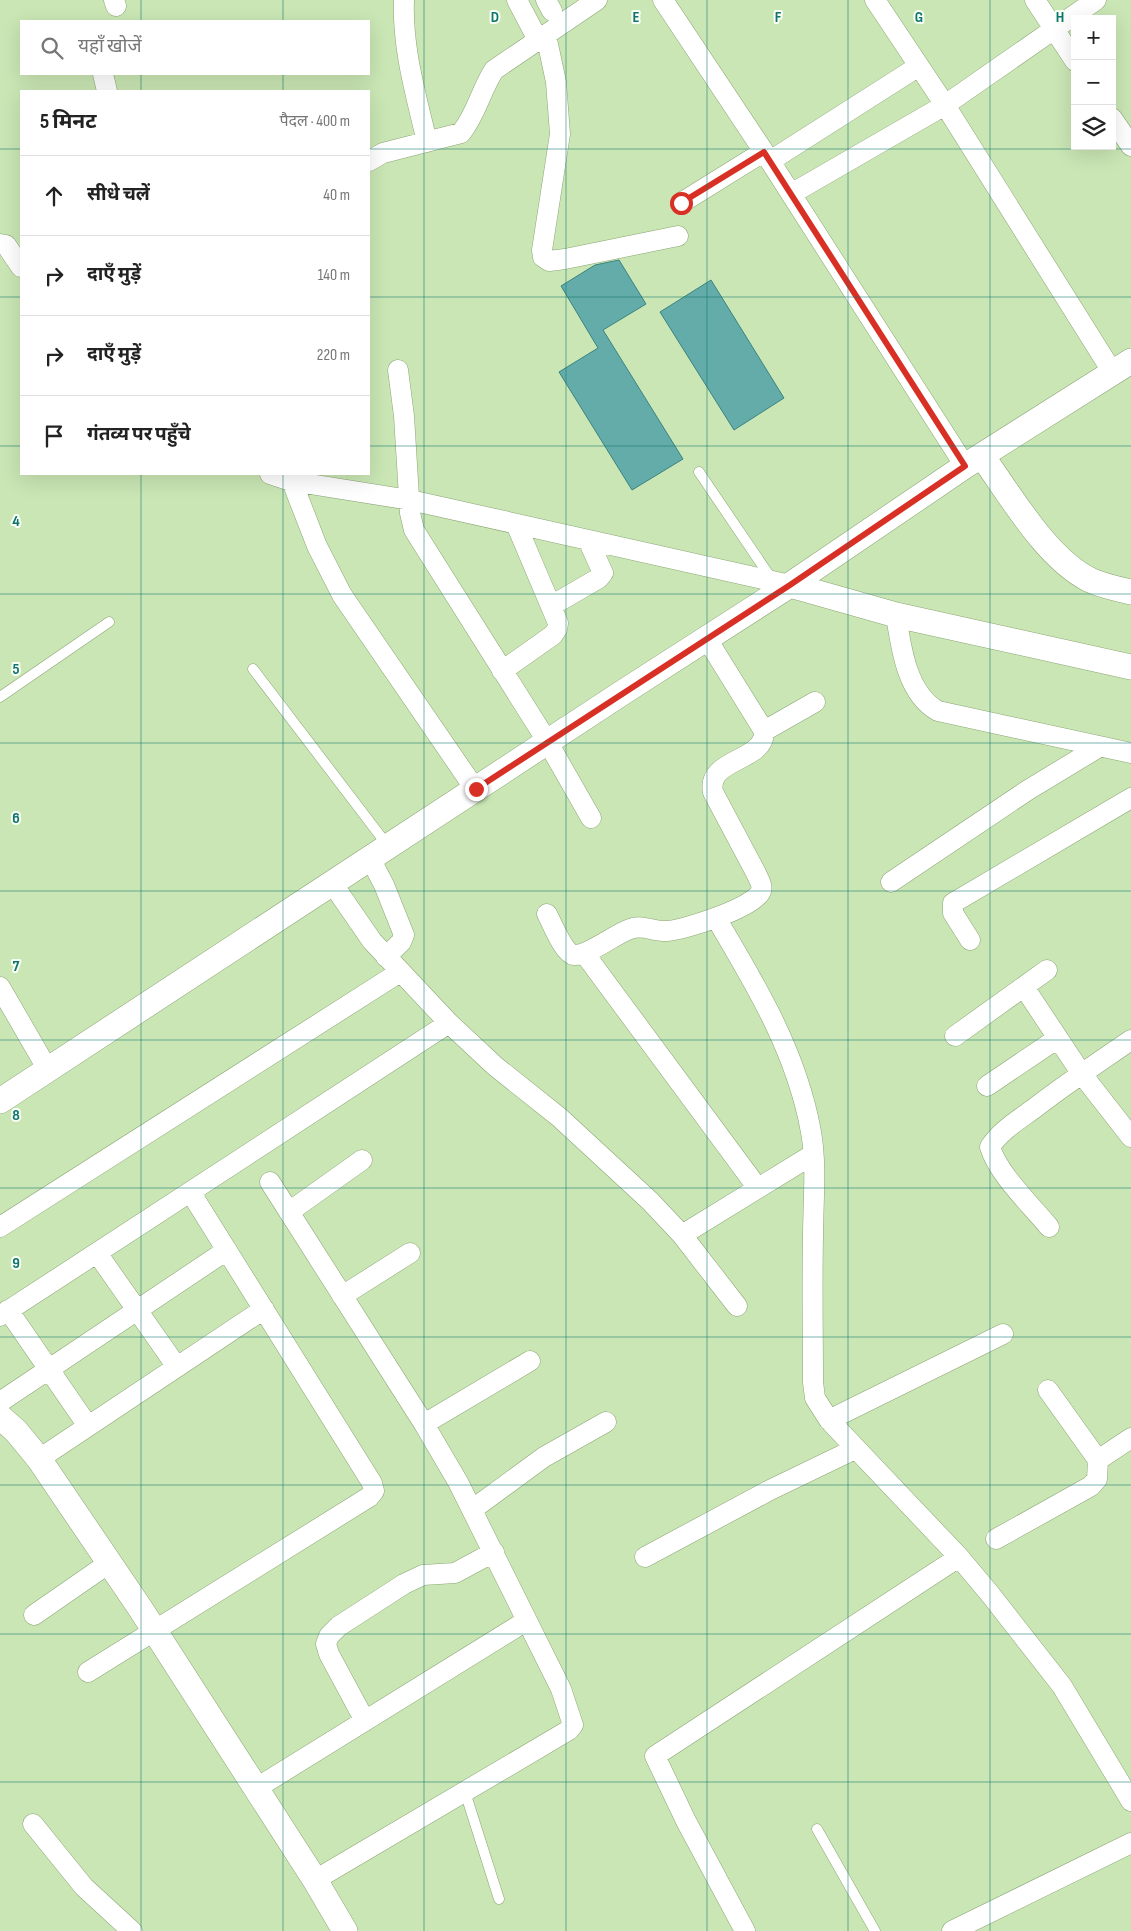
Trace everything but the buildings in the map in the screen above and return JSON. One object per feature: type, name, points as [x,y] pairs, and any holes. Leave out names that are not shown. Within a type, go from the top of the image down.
[{"type":"street","points":[[404,0],[403,22],[406,49],[426,142]]},
{"type":"street","points":[[517,0],[542,37],[556,82],[560,134],[542,250],[543,257],[549,260],[564,259],[678,236]]},
{"type":"street","points":[[370,160],[383,153],[461,133],[469,124],[486,82],[494,70],[597,0]]},
{"type":"street","points":[[663,0],[791,194],[974,461],[1067,565],[1090,579],[1131,592]]},
{"type":"street","points":[[0,1100],[706,638],[782,583],[1122,367],[875,0]]},
{"type":"street","points":[[1035,0],[1074,60]]},
{"type":"street","points":[[791,194],[945,105],[1096,0]]},
{"type":"street","points":[[681,203],[767,156],[919,66]]},
{"type":"street","points":[[103,75],[107,90]]},
{"type":"street","points":[[1116,124],[1131,146]]},
{"type":"street","points":[[0,244],[6,245],[20,266]]},
{"type":"street","points":[[398,370],[414,530],[547,742],[591,818]]},
{"type":"street","points":[[277,475],[410,500],[782,583],[896,615],[1131,667]]},
{"type":"street","points":[[290,477],[317,546],[342,595],[476,789]]},
{"type":"street","points":[[502,671],[557,630],[558,623],[516,524]]},
{"type":"street","points":[[551,606],[599,578],[603,573],[588,540]]},
{"type":"street","points":[[896,615],[906,665],[913,683],[927,705],[938,711],[1131,753]]},
{"type":"street","points":[[547,914],[569,953],[575,955],[584,953],[629,929],[638,927],[668,931],[716,918],[756,898],[761,892],[761,885],[713,792],[711,784],[714,776],[724,768],[759,746],[764,740],[764,731],[706,638]]},
{"type":"street","points":[[764,731],[815,702]]},
{"type":"street","points":[[891,882],[1028,790],[1099,747]]},
{"type":"street","points":[[970,940],[953,913],[953,903],[1131,798]]},
{"type":"street","points":[[379,852],[384,885],[404,935],[401,942],[386,957]]},
{"type":"street","points":[[332,883],[372,941],[448,1023],[495,1066],[576,1132],[650,1201],[682,1235],[737,1306]]},
{"type":"street","points":[[716,918],[765,1001],[785,1045],[803,1096],[811,1133],[812,1382],[815,1398],[829,1420],[855,1449],[959,1557],[1062,1686],[1131,1801]]},
{"type":"street","points":[[584,953],[756,1187]]},
{"type":"street","points":[[955,1036],[1047,970]]},
{"type":"street","points":[[0,1227],[400,972]]},
{"type":"street","points":[[0,987],[48,1070]]},
{"type":"street","points":[[1024,987],[1080,1074],[1131,1138]]},
{"type":"street","points":[[88,1426],[48,1369],[4,1313],[191,1193],[448,1023]]},
{"type":"street","points":[[988,1086],[1058,1038]]},
{"type":"street","points":[[1049,1227],[1002,1171],[993,1157],[990,1147],[995,1139],[1018,1120],[1080,1074],[1131,1040]]},
{"type":"street","points":[[682,1235],[756,1187],[812,1155]]},
{"type":"street","points":[[289,1212],[362,1160]]},
{"type":"street","points":[[270,1182],[424,1424],[473,1509],[526,1621],[561,1689],[573,1725],[569,1730],[315,1880]]},
{"type":"street","points":[[88,1672],[369,1497],[374,1491],[372,1483],[191,1193]]},
{"type":"street","points":[[0,1402],[136,1309],[227,1250]]},
{"type":"street","points":[[97,1253],[177,1367]]},
{"type":"street","points":[[342,1296],[410,1253]]},
{"type":"street","points":[[39,1459],[264,1309]]},
{"type":"street","points":[[829,1420],[1003,1334]]},
{"type":"street","points":[[424,1424],[530,1361]]},
{"type":"street","points":[[996,1539],[1091,1486],[1097,1479],[1098,1460],[1048,1390]]},
{"type":"street","points":[[0,1417],[16,1432],[39,1459],[109,1562],[315,1880],[345,1931]]},
{"type":"street","points":[[473,1509],[544,1457],[606,1422]]},
{"type":"street","points":[[1098,1460],[1131,1438]]},
{"type":"street","points":[[645,1557],[753,1499],[855,1449]]},
{"type":"street","points":[[365,1721],[329,1654],[326,1644],[329,1636],[339,1626],[404,1584],[423,1575],[460,1571],[494,1552]]},
{"type":"street","points":[[745,1931],[686,1821],[655,1756],[959,1557]]},
{"type":"street","points":[[34,1615],[109,1562]]},
{"type":"street","points":[[255,1789],[526,1621]]},
{"type":"street","points":[[33,1824],[84,1887],[132,1931]]},
{"type":"street","points":[[952,1931],[1131,1843]]},
{"type":"lane","points":[[699,472],[782,583]]},
{"type":"lane","points":[[0,697],[108,622]]},
{"type":"lane","points":[[253,668],[379,852]]},
{"type":"lane","points":[[465,1792],[498,1899]]},
{"type":"lane","points":[[817,1829],[875,1931]]},
{"type":"route","points":[[476,789],[790,585],[965,466],[764,152],[681,203]]}]
